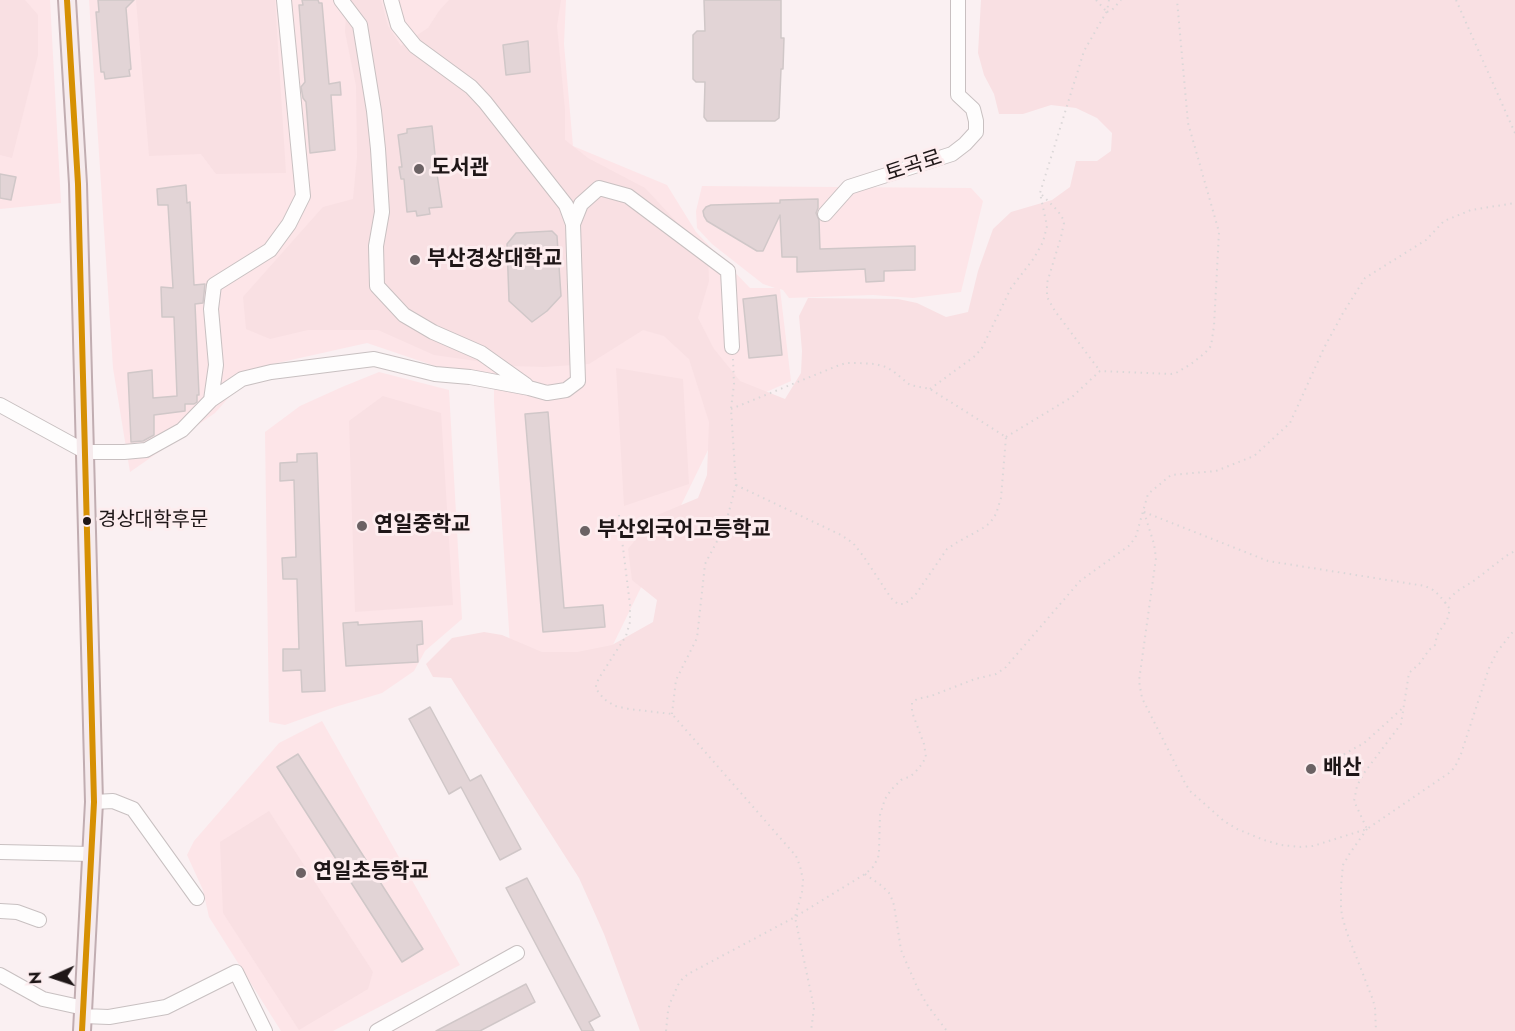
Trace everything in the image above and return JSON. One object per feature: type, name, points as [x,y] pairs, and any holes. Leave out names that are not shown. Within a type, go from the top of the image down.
[{"type":"main road","points":[[67,0],[78,184],[94,802],[83,1018]]},
{"type":"street","points":[[211,400],[216,365],[211,309],[214,285],[270,250],[289,224],[303,196],[284,0]]},
{"type":"street","points":[[341,0],[360,25],[374,111],[382,212],[376,246],[378,286],[404,315],[433,332],[481,353],[529,387]]},
{"type":"street","points":[[0,405],[86,452],[124,452],[146,450],[182,430],[211,400],[242,379],[271,372],[374,360],[435,374],[470,377],[529,387],[547,393],[566,390],[578,381],[573,224],[566,205],[471,87],[415,46],[398,25],[391,0]]},
{"type":"street","name":"토곡로","points":[[825,214],[849,187],[952,154],[976,132],[973,109],[958,95],[958,0]]},
{"type":"street","points":[[573,224],[581,204],[599,188],[628,196],[728,271],[732,347]]},
{"type":"street","points":[[94,802],[113,801],[133,809],[197,898]]},
{"type":"street","points":[[0,852],[92,854]]},
{"type":"street","points":[[0,911],[17,912],[39,920]]},
{"type":"street","points":[[377,1031],[517,953]]},
{"type":"street","points":[[0,975],[83,1018],[109,1017],[166,1007],[236,972],[265,1031]]},
{"type":"path","points":[[1096,0],[1107,12]]},
{"type":"path","points":[[930,389],[975,356],[982,348],[1011,288],[1043,242],[1047,226],[1040,193],[1084,51],[1107,12],[1109,0]]},
{"type":"path","points":[[1107,12],[1121,0]]},
{"type":"path","points":[[1006,436],[1072,398],[1100,371],[1171,374],[1191,364],[1210,346],[1213,338],[1219,232],[1188,123],[1177,0]]},
{"type":"path","points":[[1456,0],[1515,132]]},
{"type":"path","points":[[1040,193],[1058,211],[1064,224],[1047,283],[1047,297],[1100,371]]},
{"type":"path","points":[[666,1031],[670,1003],[683,978],[795,917],[873,867],[878,858],[880,815],[885,799],[901,780],[911,776],[917,770],[926,757],[924,744],[912,712],[912,703],[917,699],[931,696],[975,678],[996,674],[1005,668],[1080,581],[1130,545],[1136,536],[1148,494],[1171,475],[1216,471],[1254,456],[1290,423],[1324,348],[1365,278],[1426,240],[1444,221],[1470,210],[1515,203]]},
{"type":"path","points":[[672,714],[676,680],[697,638],[705,564],[725,526],[736,485],[731,409],[734,377],[732,347]]},
{"type":"path","points":[[731,409],[846,363],[866,364],[886,367],[910,385],[930,389],[1006,436]]},
{"type":"path","points":[[736,485],[841,535],[853,543],[891,598],[898,604],[904,604],[916,594],[947,549],[990,523],[996,514],[1001,498],[1006,436]]},
{"type":"path","points":[[1143,512],[1268,561],[1425,586],[1433,590],[1450,609],[1435,645],[1409,673],[1401,724],[1364,773],[1357,786],[1354,801],[1367,829]]},
{"type":"path","points":[[1143,512],[1154,544],[1156,558],[1140,672],[1139,690],[1146,708],[1190,791],[1224,821],[1237,829],[1281,845],[1313,846],[1367,829],[1455,767],[1489,668],[1497,652],[1515,629]]},
{"type":"path","points":[[619,515],[630,622],[626,636],[598,678],[597,689],[603,699],[615,706],[672,714],[796,856],[801,866],[803,879],[795,917],[814,1008],[811,1031]]},
{"type":"path","points":[[1445,603],[1456,592],[1515,551]]},
{"type":"path","points":[[1311,769],[1330,762],[1364,743],[1404,707]]},
{"type":"path","points":[[1367,829],[1343,866],[1341,907],[1347,933],[1373,1000],[1376,1031]]},
{"type":"path","points":[[865,874],[890,894],[894,905],[901,950],[928,1006],[947,1031]]},
{"type":"shaded area","points":[[0,0],[50,0],[61,203],[0,209]]},
{"type":"shaded area","points":[[0,0],[25,0],[38,15],[38,55],[12,158],[0,155]]},
{"type":"shaded area","name":"부산경상대학교","points":[[89,0],[566,0],[564,44],[573,146],[667,185],[696,232],[750,288],[775,288],[763,284],[712,244],[697,228],[696,211],[702,186],[971,188],[983,201],[961,292],[913,298],[873,295],[789,298],[780,289],[791,381],[728,409],[609,653],[511,660],[494,386],[367,343],[255,368],[215,413],[130,472],[113,368]]},
{"type":"shaded area","points":[[136,0],[275,0],[286,173],[216,174],[201,154],[149,156]]},
{"type":"shaded area","points":[[347,0],[381,0],[388,26],[401,46],[428,28],[449,0],[561,0],[557,26],[565,110],[565,140],[588,158],[645,188],[708,256],[709,281],[698,318],[714,349],[740,381],[785,399],[801,373],[799,316],[808,298],[898,299],[917,303],[946,317],[968,312],[978,271],[993,229],[1011,212],[1052,200],[1070,187],[1076,161],[1097,161],[1111,151],[1112,133],[1097,118],[1076,108],[1051,105],[1023,114],[999,114],[978,53],[981,0],[1515,0],[1515,1031],[640,1031],[604,934],[579,878],[451,678],[433,677],[426,664],[452,638],[484,632],[502,635],[542,652],[577,652],[612,645],[653,622],[657,600],[632,580],[628,549],[655,516],[698,498],[707,475],[709,422],[689,359],[664,336],[643,330],[589,364],[544,367],[511,366],[434,355],[378,330],[308,330],[270,339],[246,329],[243,297],[323,207],[353,199],[357,157],[356,86],[345,32]]},
{"type":"shaded area","points":[[616,368],[683,379],[689,484],[624,506]]},
{"type":"shaded area","name":"연일중학교","points":[[379,372],[449,390],[462,619],[425,651],[414,671],[382,693],[285,725],[269,722],[265,432],[300,406]]},
{"type":"shaded area","points":[[383,396],[441,413],[453,605],[355,612],[349,421]]},
{"type":"shaded area","name":"연일초등학교","points":[[322,721],[460,965],[333,1031],[281,1031],[209,917],[203,890],[187,855],[194,841],[279,743]]},
{"type":"shaded area","points":[[269,811],[373,972],[368,989],[299,1030],[223,913],[220,842]]},
{"type":"building","points":[[98,0],[134,0],[126,8],[130,76],[105,79],[104,72],[101,72],[96,12],[99,12]]},
{"type":"building","points":[[302,0],[318,0],[322,3],[329,84],[340,82],[341,95],[331,95],[335,150],[310,153],[306,102],[301,87],[305,82],[299,5],[303,5]]},
{"type":"building","points":[[704,0],[781,0],[781,38],[784,38],[783,69],[781,69],[779,118],[775,121],[707,121],[704,117],[705,82],[696,82],[693,79],[693,35],[697,31],[705,31]]},
{"type":"building","points":[[528,41],[530,72],[506,75],[503,45]]},
{"type":"building","name":"도서관","points":[[432,126],[436,164],[439,167],[437,174],[442,207],[429,208],[430,214],[417,216],[416,211],[407,212],[404,179],[401,179],[399,167],[402,167],[398,135],[407,133],[407,129]]},
{"type":"building","points":[[0,174],[16,177],[11,200],[0,198]]},
{"type":"building","points":[[186,185],[187,203],[190,202],[194,285],[205,284],[203,303],[195,304],[199,395],[194,404],[185,404],[185,411],[154,415],[154,435],[143,441],[131,442],[128,373],[152,370],[153,398],[177,396],[174,317],[162,317],[161,287],[173,288],[168,205],[158,205],[157,189]]},
{"type":"building","points":[[818,199],[816,213],[819,220],[820,249],[915,246],[915,270],[884,271],[884,281],[866,282],[865,269],[797,272],[797,257],[782,257],[780,215],[763,251],[757,251],[707,221],[703,211],[711,205],[780,203],[780,200]]},
{"type":"building","points":[[552,231],[557,236],[561,296],[547,311],[532,322],[509,301],[507,244],[516,233]]},
{"type":"building","points":[[776,295],[782,355],[749,358],[743,299]]},
{"type":"building","points":[[548,412],[564,608],[603,605],[605,627],[543,632],[525,414]]},
{"type":"building","points":[[317,453],[325,691],[302,692],[301,670],[283,671],[283,649],[299,649],[297,579],[283,579],[282,558],[296,557],[294,480],[280,481],[280,463],[297,462],[297,454]]},
{"type":"building","points":[[422,621],[423,644],[417,645],[418,662],[346,666],[343,623],[358,622],[358,625]]},
{"type":"building","points":[[430,707],[470,781],[481,775],[521,849],[500,860],[461,787],[449,794],[409,719]]},
{"type":"building","points":[[298,754],[423,949],[402,962],[277,767]]},
{"type":"building","points":[[527,878],[600,1016],[589,1022],[594,1031],[582,1031],[506,888]]},
{"type":"building","points":[[526,984],[535,1002],[480,1031],[436,1031]]},
{"type":"transit line","points":[[67,0],[78,184],[94,802],[82,1031]]},
{"type":"place","name":"도서관","points":[[419,169]]},
{"type":"place","name":"부산경상대학교","points":[[415,260]]},
{"type":"place","name":"경상대학후문","points":[[87,521]]},
{"type":"place","name":"연일중학교","points":[[362,526]]},
{"type":"place","name":"부산외국어고등학교","points":[[585,531]]},
{"type":"place","name":"배산","points":[[1311,769]]},
{"type":"place","name":"연일초등학교","points":[[301,873]]}]
